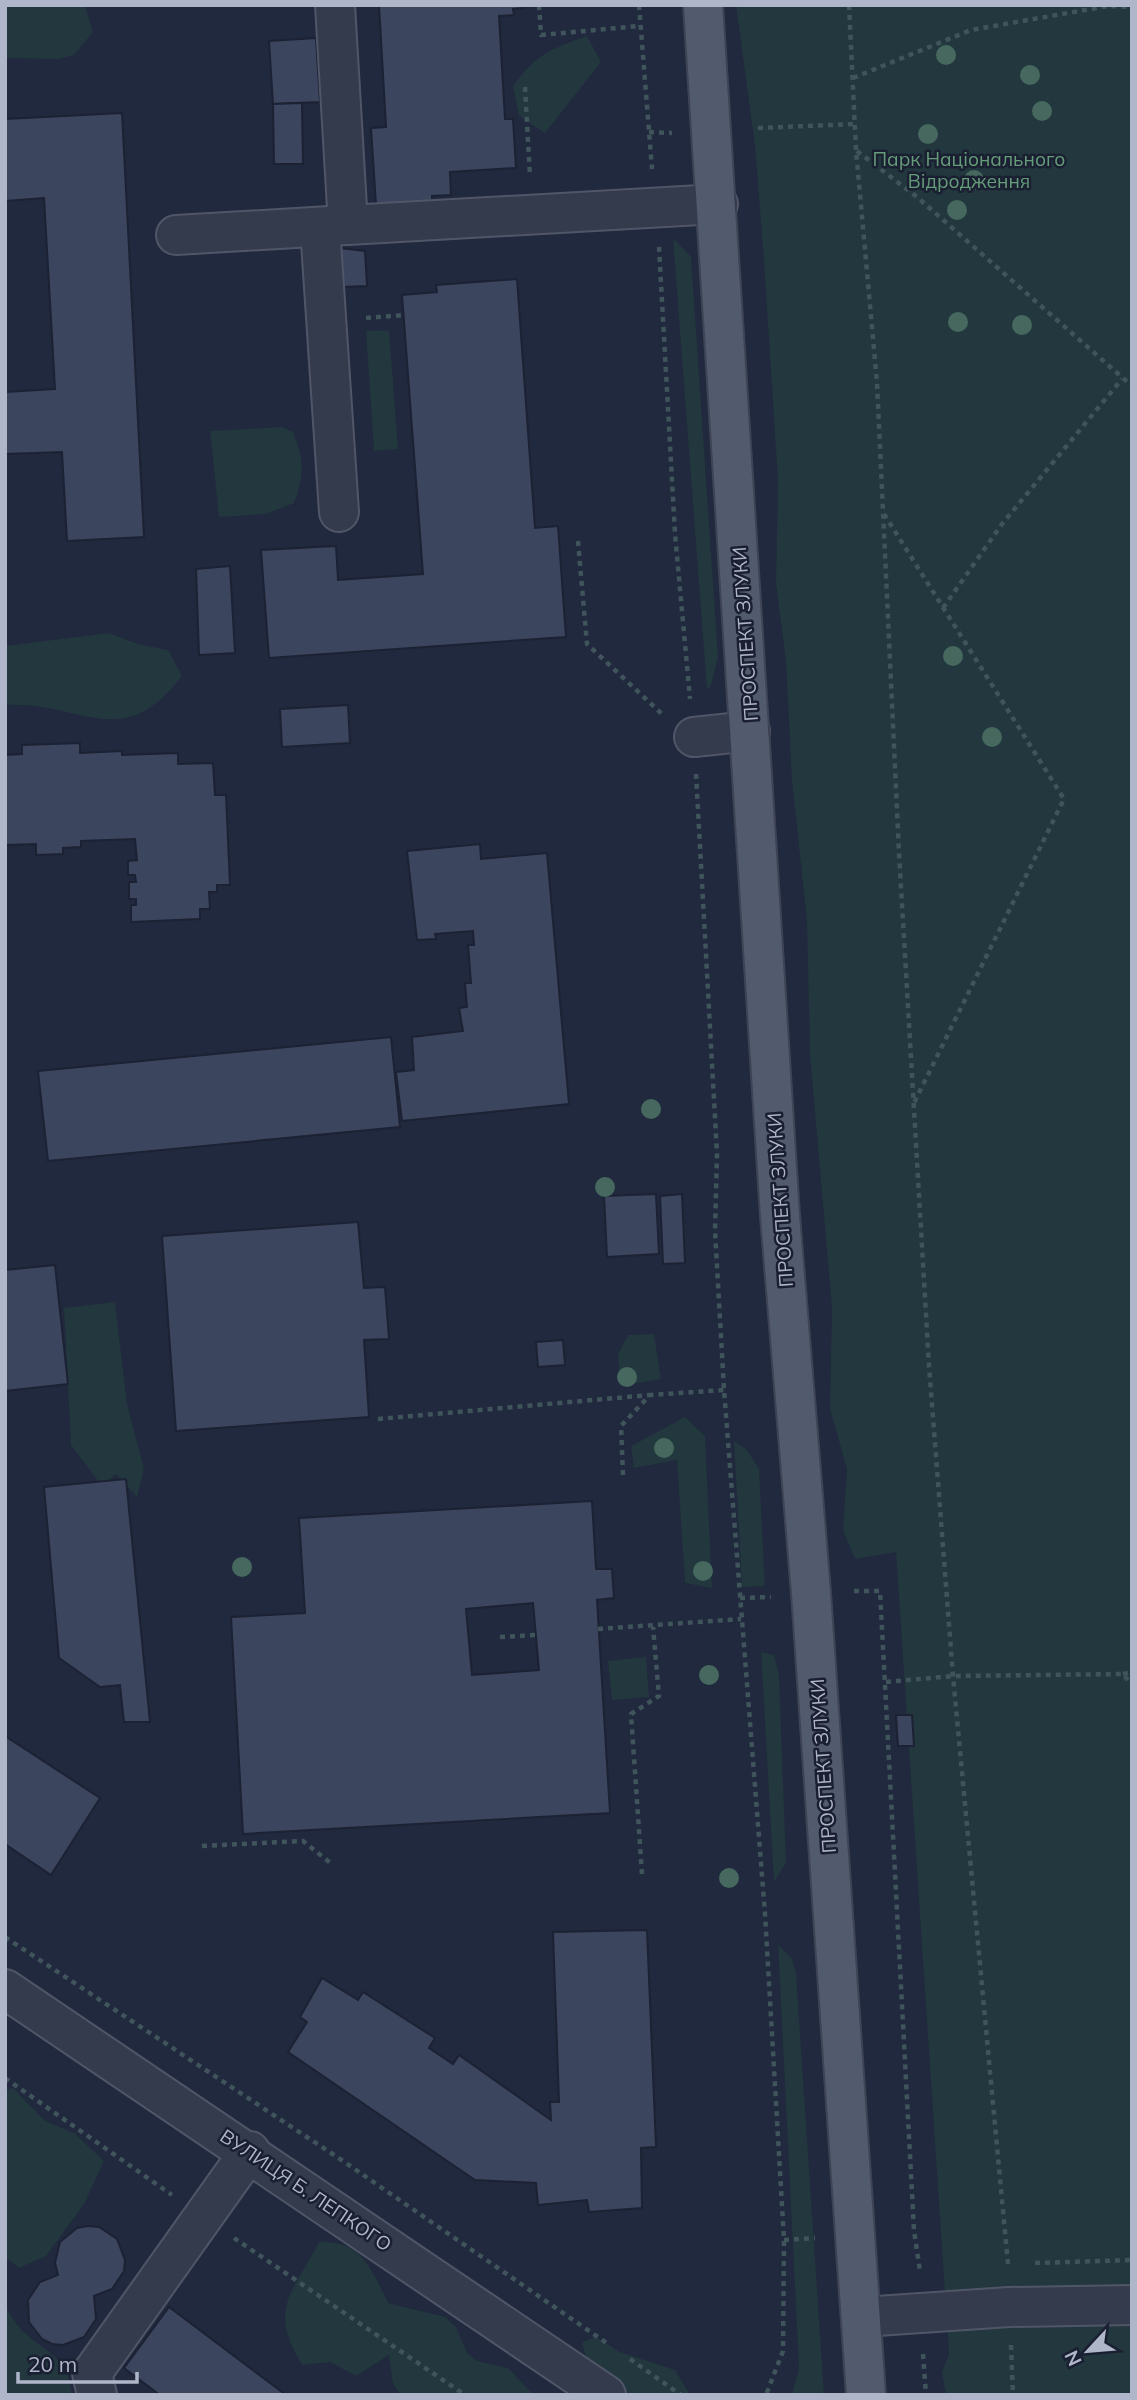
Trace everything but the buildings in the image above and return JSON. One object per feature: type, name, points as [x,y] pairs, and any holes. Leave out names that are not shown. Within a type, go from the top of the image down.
[{"type":"main road","name":"ПРОСПЕКТ ЗЛУКИ","points":[[703,5],[718,204],[780,1216],[814,1635],[866,2395]]},
{"type":"street","points":[[335,5],[334,226],[339,512]]},
{"type":"street","points":[[176,235],[718,204]]},
{"type":"street","points":[[682,729],[751,731]]},
{"type":"street","name":"ВУЛИЦЯ Б. ЛЕПКОГО","points":[[5,1989],[250,2151],[606,2395]]},
{"type":"street","points":[[97,2395],[92,2373],[250,2151]]},
{"type":"street","points":[[862,2317],[1009,2307],[1132,2305]]},
{"type":"path","points":[[539,5],[541,35],[639,26]]},
{"type":"path","points":[[639,5],[656,208],[675,534],[682,729],[717,1154],[715,1231],[724,1390],[765,1914],[785,2239],[783,2351],[766,2395]]},
{"type":"path","points":[[849,5],[856,150],[877,383],[913,1104],[929,1366],[953,1676],[1006,2264],[1020,2264]]},
{"type":"path","points":[[853,78],[971,30],[1108,6],[1132,7]]},
{"type":"path","points":[[525,87],[532,215]]},
{"type":"path","points":[[758,128],[855,124]]},
{"type":"path","points":[[649,132],[678,133]]},
{"type":"path","points":[[856,150],[927,205],[1132,386]]},
{"type":"path","points":[[371,318],[404,315]]},
{"type":"path","points":[[943,608],[1002,524],[1122,379]]},
{"type":"path","points":[[883,512],[1065,799],[913,1104]]},
{"type":"path","points":[[578,541],[587,644],[682,729]]},
{"type":"path","points":[[378,1419],[724,1390]]},
{"type":"path","points":[[623,1475],[621,1426],[650,1395]]},
{"type":"path","points":[[854,1591],[880,1591],[914,2231],[920,2271]]},
{"type":"path","points":[[740,1598],[771,1597]]},
{"type":"path","points":[[598,1629],[741,1619]]},
{"type":"path","points":[[642,1874],[631,1714],[659,1696],[653,1627]]},
{"type":"path","points":[[500,1637],[536,1635]]},
{"type":"path","points":[[886,1682],[953,1676],[1132,1672]]},
{"type":"path","points":[[1123,1674],[1132,1685]]},
{"type":"path","points":[[202,1846],[303,1841],[333,1865]]},
{"type":"path","points":[[5,1937],[343,2161],[681,2395]]},
{"type":"path","points":[[904,2232],[914,2231]]},
{"type":"path","points":[[785,2239],[817,2238]]},
{"type":"path","points":[[1034,2263],[1132,2260]]},
{"type":"path","points":[[1011,2341],[1013,2395]]},
{"type":"path","points":[[923,2354],[926,2395]]},
{"type":"green space","points":[[5,5],[85,5],[93,32],[74,55],[58,59],[5,58]]},
{"type":"green space","name":"Парк Національного Відродження","points":[[736,5],[1132,5],[1132,2395],[946,2395],[942,2372],[949,2354],[896,1552],[855,1559],[843,1530],[847,1469],[830,1409],[832,1308],[810,1055],[807,921],[792,781],[786,661],[776,584],[778,481],[764,261],[755,146]]},
{"type":"green space","points":[[587,36],[601,62],[545,133],[519,116],[513,86],[529,67],[545,54]]},
{"type":"green space","points":[[673,238],[691,257],[718,657],[711,685],[707,690]]},
{"type":"green space","points":[[389,330],[398,449],[374,451],[366,331]]},
{"type":"green space","points":[[282,427],[293,432],[301,459],[300,484],[294,503],[266,514],[219,517],[210,431]]},
{"type":"green space","points":[[109,633],[138,644],[168,650],[182,676],[160,700],[140,713],[120,719],[100,719],[32,706],[5,705],[5,646]]},
{"type":"green space","points":[[115,1302],[127,1404],[144,1469],[137,1497],[116,1474],[102,1486],[71,1445],[64,1308]]},
{"type":"green space","points":[[654,1334],[661,1379],[620,1386],[618,1355],[628,1335]]},
{"type":"green space","points":[[685,1417],[705,1436],[712,1588],[685,1583],[677,1460],[634,1468],[631,1446]]},
{"type":"green space","points":[[734,1441],[747,1450],[759,1469],[765,1586],[742,1587]]},
{"type":"green space","points":[[761,1652],[774,1655],[779,1675],[786,1863],[774,1882]]},
{"type":"green space","points":[[646,1657],[649,1697],[612,1700],[608,1661]]},
{"type":"green space","points":[[778,1944],[792,1959],[796,1973],[824,2395],[792,2395],[799,2368]]},
{"type":"green space","points":[[13,2088],[45,2121],[74,2133],[104,2161],[84,2204],[46,2256],[19,2268],[5,2257],[5,2090]]},
{"type":"green space","points":[[319,2242],[346,2246],[356,2252],[377,2279],[388,2303],[445,2317],[456,2327],[467,2353],[477,2361],[508,2368],[534,2395],[401,2395],[393,2384],[389,2355],[356,2376],[330,2362],[302,2365],[286,2330],[285,2315],[292,2289]]},
{"type":"green space","points":[[5,2306],[23,2331],[62,2365],[72,2395],[5,2395]]},
{"type":"green space","points":[[596,2337],[620,2352],[675,2370],[690,2395],[618,2395],[589,2369],[582,2342]]}]
